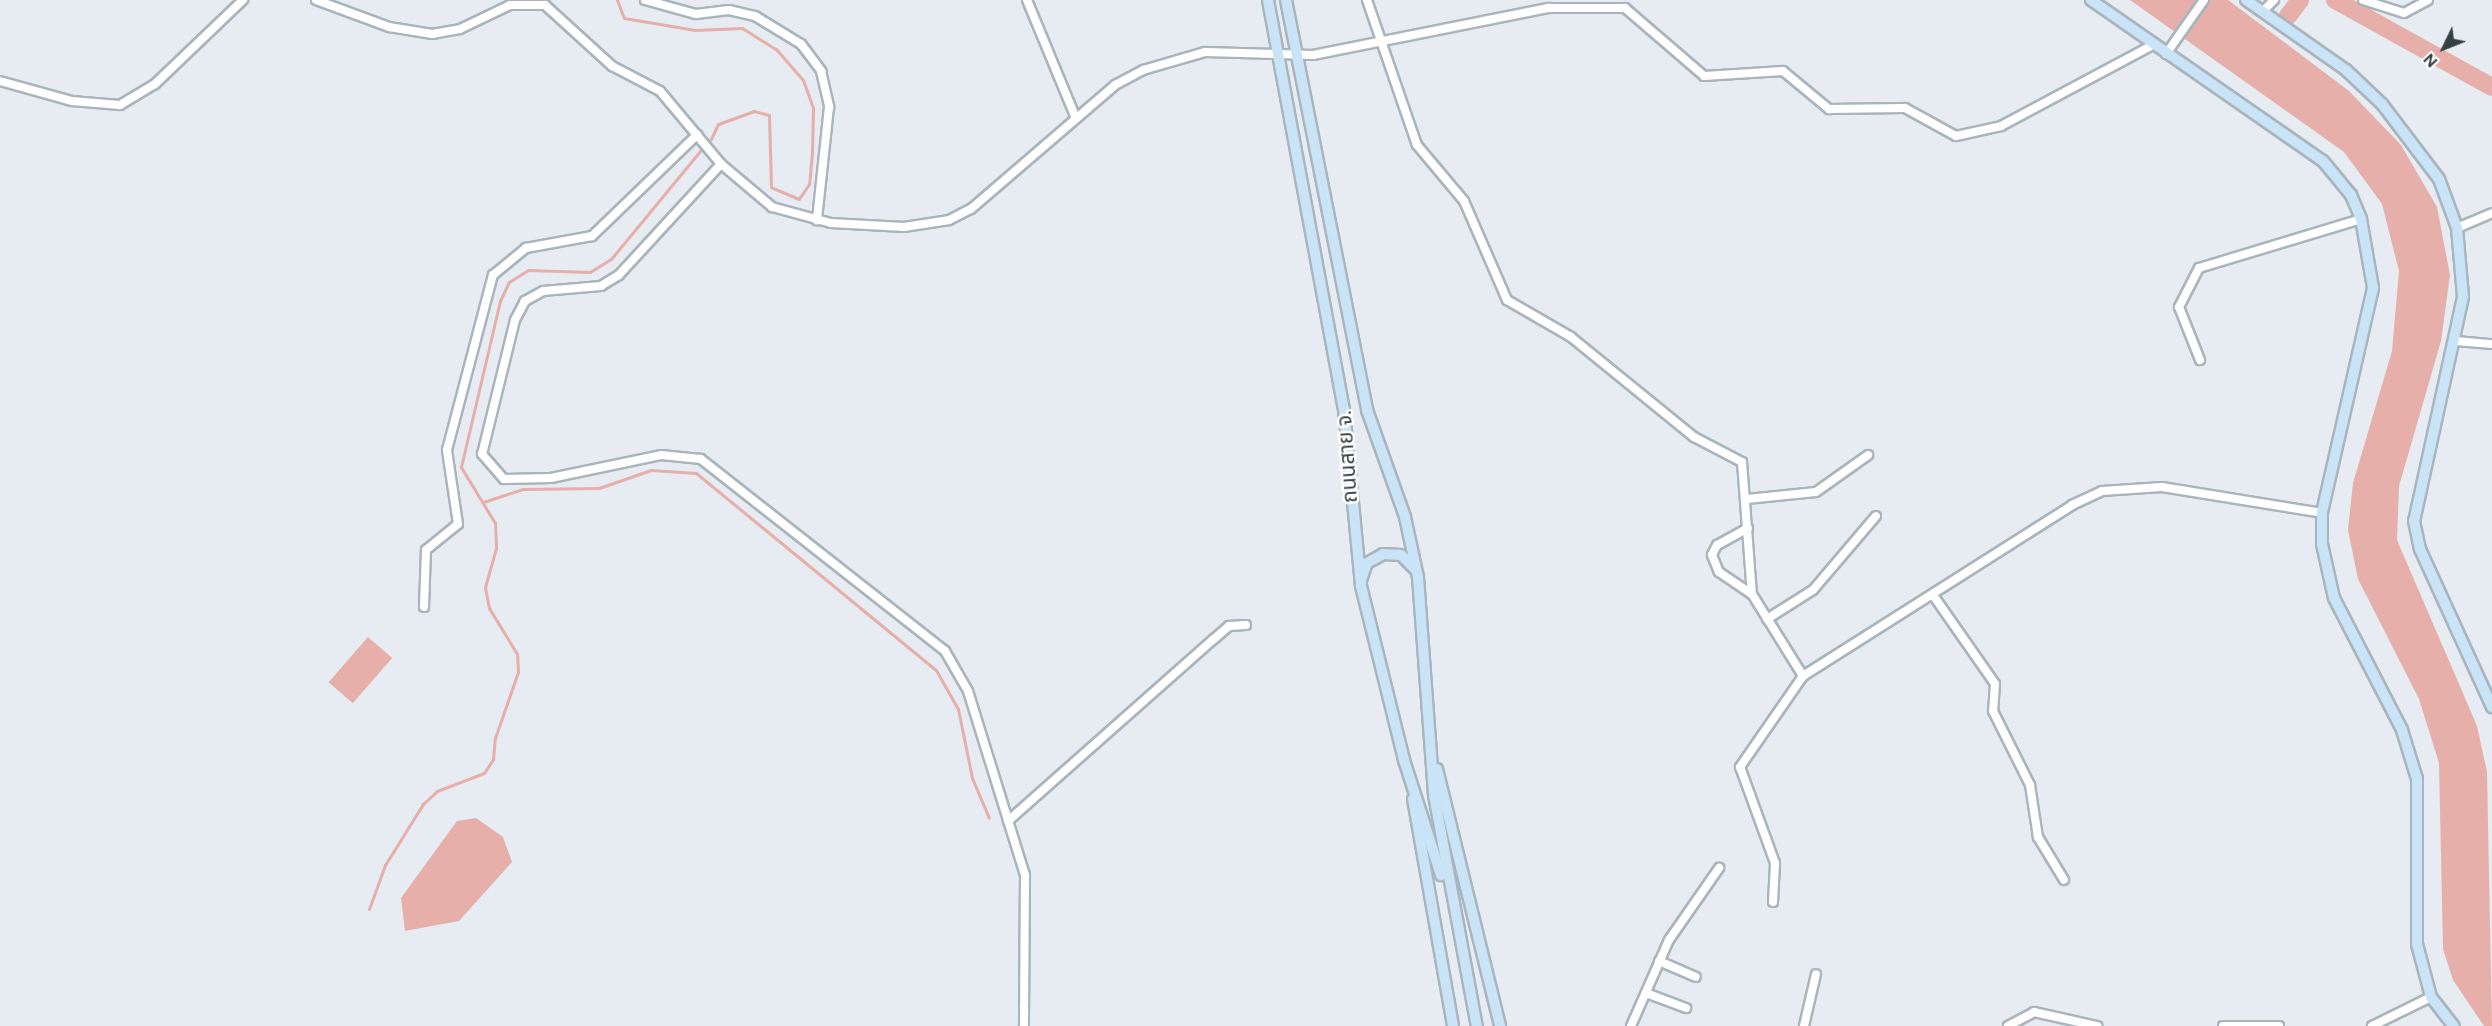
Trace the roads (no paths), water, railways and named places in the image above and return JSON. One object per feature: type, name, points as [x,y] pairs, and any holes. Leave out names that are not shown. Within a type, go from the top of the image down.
[{"type":"main road","name":"ถนนสาย จ.","points":[[1268,0],[1344,409],[1361,586],[1404,759],[1451,907],[1477,1026]]},
{"type":"main road","name":"ถนนสาย จ.","points":[[1286,0],[1367,410],[1405,517],[1418,577],[1432,751],[1451,907]]},
{"type":"main road","points":[[2091,0],[2166,54],[2323,160],[2361,219],[2373,288],[2322,513],[2322,544],[2334,598],[2402,730],[2416,779],[2417,944],[2431,997],[2454,1026]]},
{"type":"main road","points":[[2246,0],[2346,70],[2382,104],[2439,179],[2457,228],[2463,297],[2456,341],[2414,521],[2428,568],[2492,707]]},
{"type":"main road","points":[[1361,586],[1367,563],[1383,554],[1409,561],[1418,577]]},
{"type":"main road","points":[[1432,751],[1500,1026]]},
{"type":"main road","points":[[1404,759],[1453,1026]]},
{"type":"street","points":[[0,81],[72,102],[120,105],[155,84],[243,0]]},
{"type":"street","points":[[316,0],[389,27],[432,34],[460,29],[510,5],[545,5],[612,66],[660,92],[721,164],[772,207],[817,220],[904,227],[957,217],[1075,116],[1143,70],[1205,51],[1279,56],[1298,55],[1549,8],[1625,9],[1704,76],[1783,71],[1829,109],[1905,108],[1956,136],[2001,126],[2153,45]]},
{"type":"street","points":[[645,0],[696,15],[742,12],[785,30],[801,44],[821,71],[829,107],[817,220]]},
{"type":"street","points":[[1027,0],[1075,116]]},
{"type":"street","points":[[1367,0],[1384,40],[1417,145],[1464,201],[1507,300],[1571,337],[1694,437],[1739,457],[1747,500],[1752,594]]},
{"type":"street","points":[[2166,54],[2204,0]]},
{"type":"street","points":[[2262,12],[2274,0]]},
{"type":"street","points":[[2363,0],[2404,13],[2428,0]]},
{"type":"street","points":[[424,607],[426,550],[458,524],[447,450],[493,275],[526,248],[592,237],[697,135]]},
{"type":"street","points":[[721,164],[619,275],[601,286],[543,291],[525,301],[514,320],[482,454],[504,479],[551,478],[677,454],[701,459],[719,470],[945,651],[960,671],[1025,875],[1028,904],[1023,1026]]},
{"type":"street","points":[[2457,228],[2492,213]]},
{"type":"street","points":[[2200,360],[2179,307],[2199,268],[2361,219]]},
{"type":"street","points":[[2456,341],[2492,344]]},
{"type":"street","points":[[1747,500],[1816,492],[1868,455]]},
{"type":"street","points":[[1773,902],[1775,862],[1740,767],[1803,676],[1934,595],[2080,500],[2119,487],[2162,487],[2322,513]]},
{"type":"street","points":[[1767,619],[1813,590],[1876,516]]},
{"type":"street","points":[[1748,528],[1717,545],[1712,555],[1719,572],[1752,594],[1803,676]]},
{"type":"street","points":[[1934,595],[1995,684],[1993,711],[2030,785],[2041,844],[2064,880]]},
{"type":"street","points":[[1008,821],[1229,626],[1246,625]]},
{"type":"street","points":[[1632,1026],[1659,962],[1692,901],[1719,868]]},
{"type":"street","points":[[1659,962],[1696,977]]},
{"type":"street","points":[[1804,1026],[1816,974]]},
{"type":"street","points":[[1646,993],[1686,1008]]},
{"type":"street","points":[[2372,1026],[2431,997]]},
{"type":"street","points":[[2008,1026],[2034,1012],[2097,1026]]},
{"type":"street","points":[[2223,1026],[2280,1026]]},
{"type":"waterway","points":[[617,0],[624,18],[695,30],[742,28],[776,49],[803,80],[813,108],[812,152],[809,184],[799,199],[771,187],[769,115],[754,111],[718,124],[711,139]]},
{"type":"waterway","points":[[2288,16],[2300,0]]},
{"type":"waterway","points":[[2335,0],[2492,87]]},
{"type":"waterway","points":[[369,909],[385,865],[423,804],[437,791],[484,773],[493,759],[495,738],[518,672],[517,654],[489,608],[485,587],[496,548],[495,523],[461,467],[500,301],[509,282],[528,270],[590,272],[611,259],[700,151]]},
{"type":"waterway","points":[[483,502],[523,489],[599,488],[651,470],[696,473],[936,670],[958,709],[972,778],[989,818]]}]
